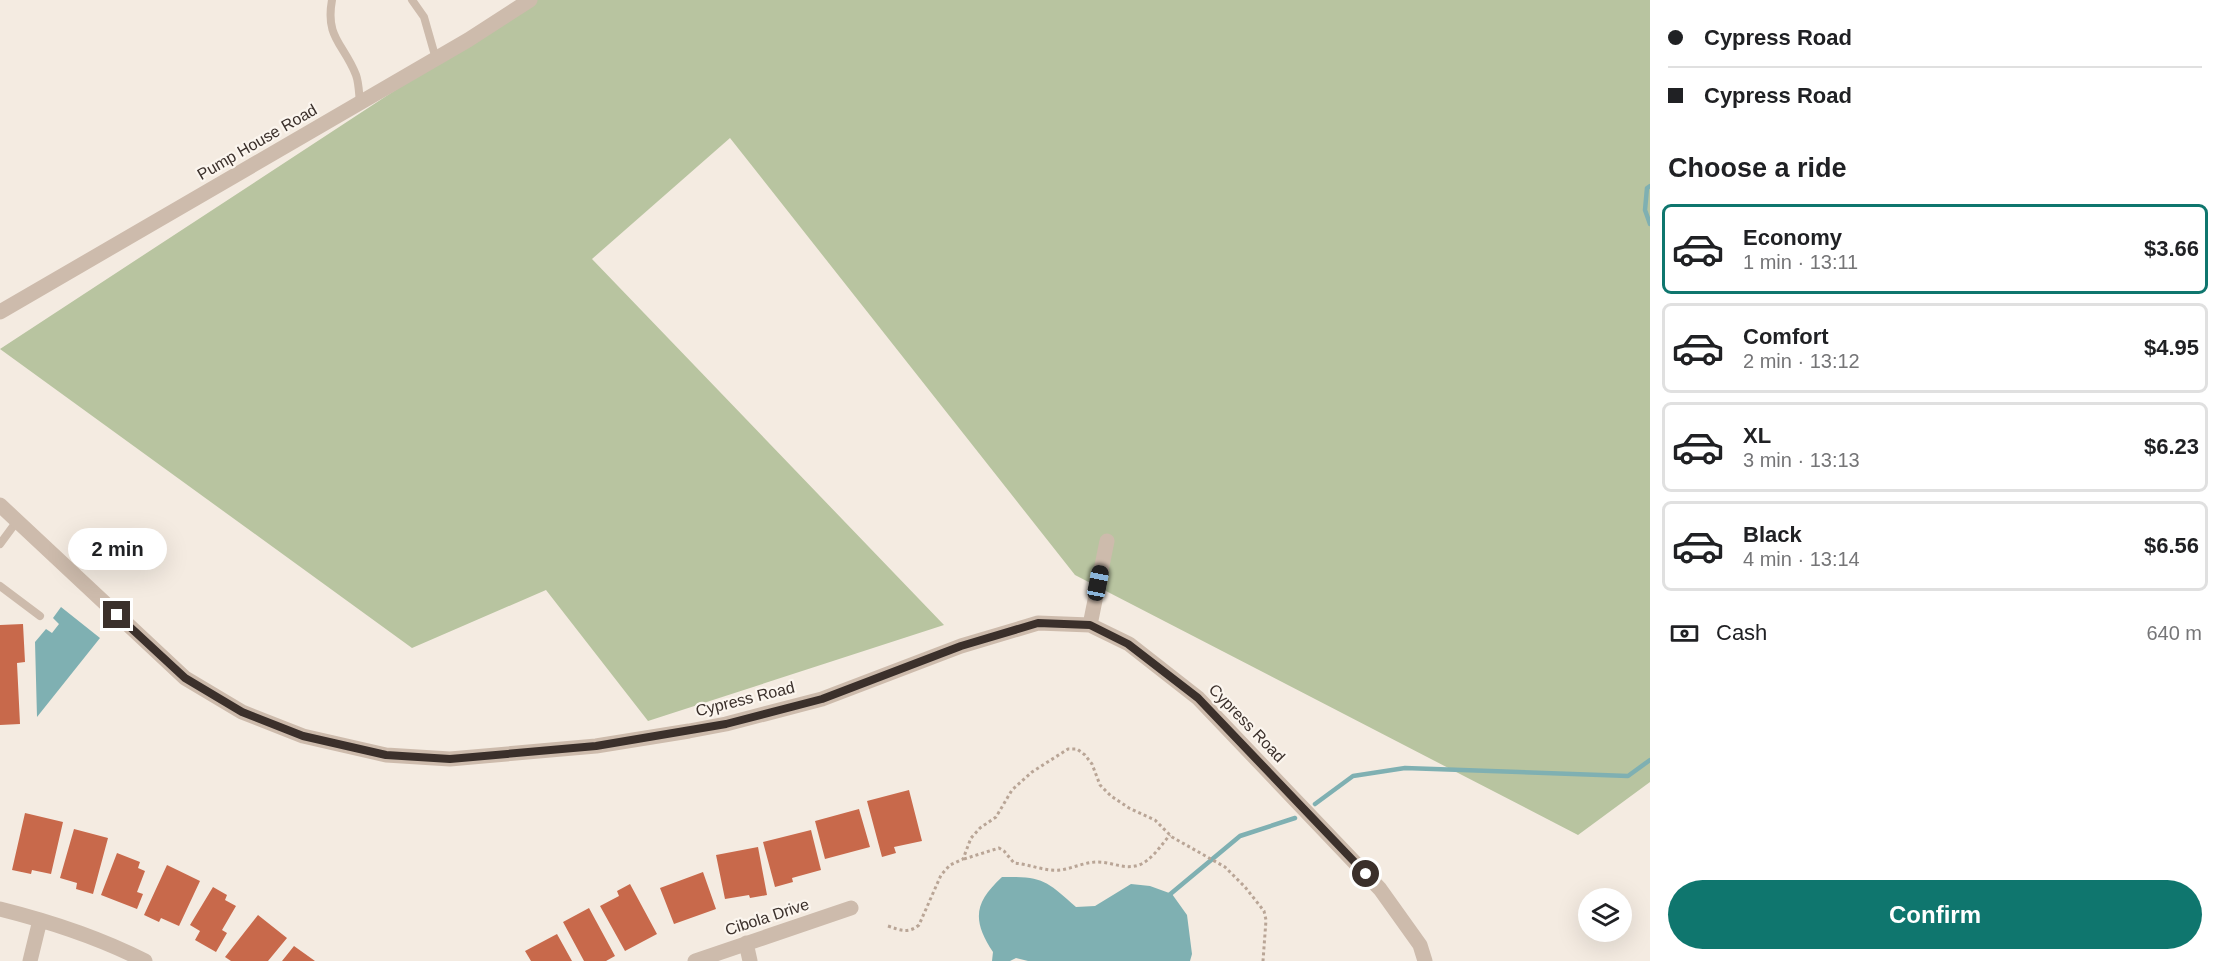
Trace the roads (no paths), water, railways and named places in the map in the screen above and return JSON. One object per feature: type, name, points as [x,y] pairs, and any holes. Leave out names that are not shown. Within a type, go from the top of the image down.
[{"type":"street","name":"Pump House Road","points":[[0,312],[436,59],[530,0]]},
{"type":"street","name":"Cypress Road","points":[[0,505],[185,678],[242,712],[303,736],[386,755],[450,759],[596,746],[689,731],[726,724],[822,699],[961,646],[1038,623],[1090,625],[1128,644],[1198,698],[1380,889],[1420,945],[1425,961]]},
{"type":"street","points":[[1090,625],[1107,541]]},
{"type":"street","name":"Cibola Drive","points":[[695,961],[851,908]]},
{"type":"street","points":[[0,909],[55,923],[109,943],[145,961]]},
{"type":"street","points":[[30,961],[40,920]]},
{"type":"street","points":[[746,943],[750,961]]},
{"type":"lane","points":[[332,0],[330,23],[333,36],[357,77],[360,103]]},
{"type":"lane","points":[[412,0],[424,17],[436,59]]},
{"type":"lane","points":[[0,544],[16,521]]},
{"type":"lane","points":[[0,586],[40,616]]},
{"type":"water","points":[[61,607],[100,638],[37,717],[35,642],[46,629],[52,633],[59,624],[53,618]]},
{"type":"water","points":[[1002,877],[1036,879],[1044,882],[1076,907],[1095,906],[1131,884],[1150,886],[1172,894],[1187,915],[1192,954],[1190,961],[1028,961],[1016,958],[1010,961],[992,961],[993,952],[982,930],[979,912],[986,895]]},
{"type":"waterway","points":[[1650,186],[1647,188],[1645,210],[1650,224]]},
{"type":"waterway","points":[[1315,804],[1353,776],[1405,768],[1628,776],[1650,760]]},
{"type":"waterway","points":[[1168,896],[1240,836],[1295,818]]}]
